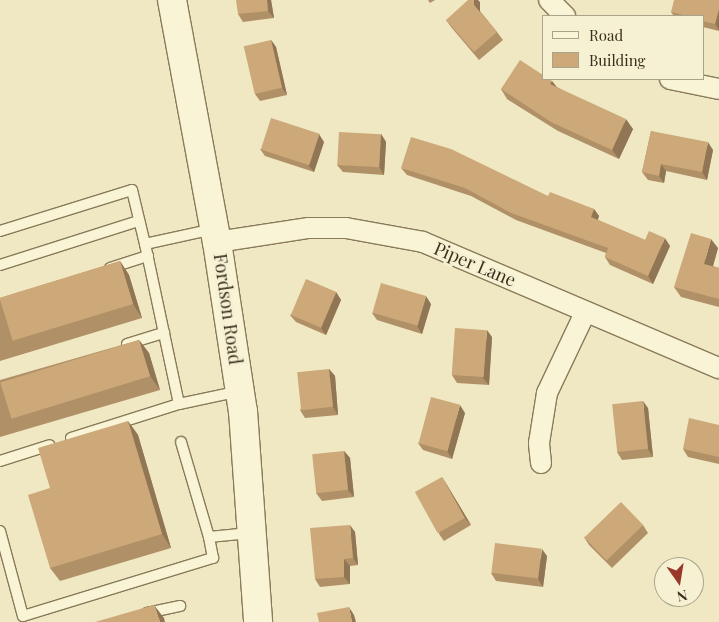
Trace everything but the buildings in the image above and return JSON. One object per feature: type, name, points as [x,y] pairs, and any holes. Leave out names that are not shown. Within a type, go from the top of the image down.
[{"type":"street","name":"Fordson Road","points":[[172,0],[216,235],[240,391],[254,533],[258,622]]},
{"type":"street","points":[[549,0],[564,15]]},
{"type":"street","points":[[675,80],[719,89]]},
{"type":"street","name":"Piper Lane","points":[[216,235],[308,228],[386,234],[462,255],[585,313],[719,368]]},
{"type":"street","points":[[541,463],[538,442],[547,393],[585,313]]},
{"type":"lane","points":[[0,231],[132,190],[179,404]]},
{"type":"lane","points":[[0,265],[139,221]]},
{"type":"lane","points":[[145,244],[216,235]]},
{"type":"lane","points":[[102,270],[148,256]]},
{"type":"lane","points":[[119,347],[164,333]]},
{"type":"lane","points":[[0,461],[179,404],[240,391]]},
{"type":"lane","points":[[0,531],[23,616],[213,558],[209,537],[181,442]]},
{"type":"lane","points":[[209,537],[254,533]]},
{"type":"lane","points":[[136,616],[180,606]]}]
